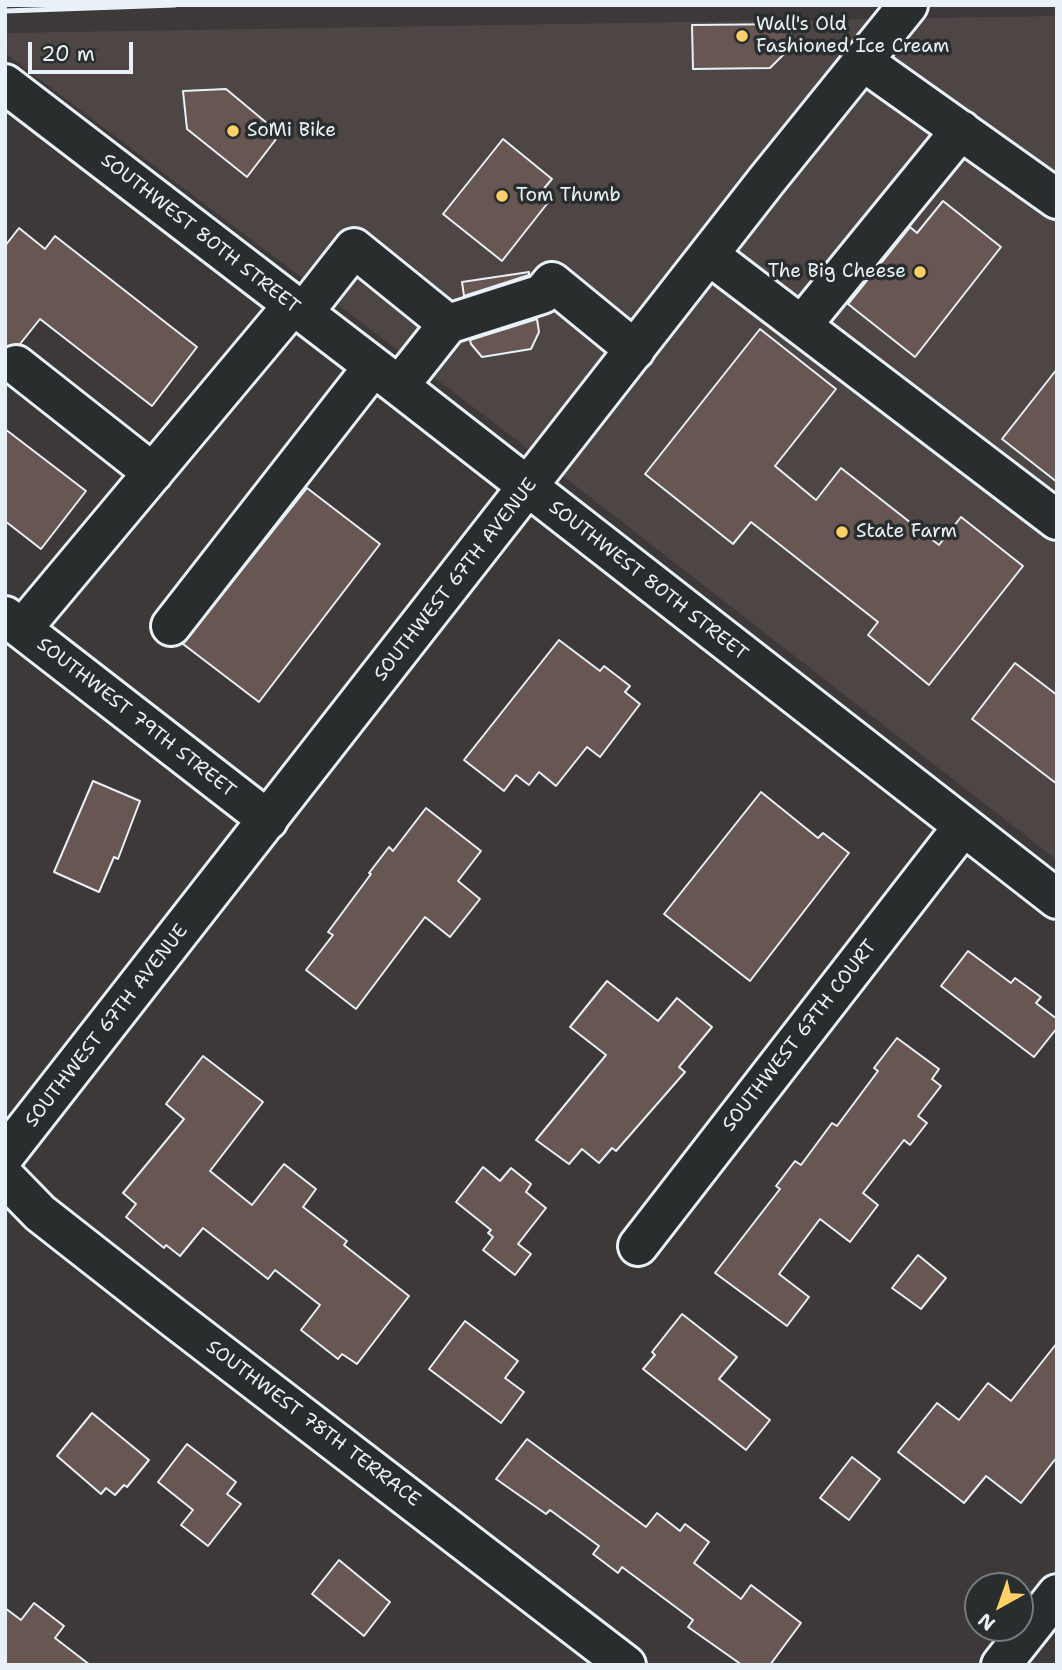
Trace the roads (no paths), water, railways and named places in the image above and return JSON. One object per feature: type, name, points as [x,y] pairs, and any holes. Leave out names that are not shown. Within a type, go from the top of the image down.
[{"type":"street","name":"SOUTHWEST 67TH AVENUE","points":[[5,1155],[529,489],[709,255],[908,5]]},
{"type":"street","points":[[864,62],[1057,199]]},
{"type":"street","name":"SOUTHWEST 80TH STREET","points":[[12,103],[298,309],[1057,900]]},
{"type":"street","points":[[802,325],[961,130]]},
{"type":"street","points":[[14,623],[153,473],[354,248],[448,324]]},
{"type":"street","points":[[709,255],[1057,520]]},
{"type":"street","points":[[171,626],[386,377],[448,324],[542,294],[552,282],[635,351]]},
{"type":"street","points":[[16,365],[153,473]]},
{"type":"street","name":"SOUTHWEST 79TH STREET","points":[[14,623],[268,820]]},
{"type":"street","name":"SOUTHWEST 67TH COURT","points":[[638,1245],[962,828]]},
{"type":"street","name":"SOUTHWEST 78TH TERRACE","points":[[5,1177],[40,1213],[626,1665]]},
{"type":"street","points":[[1001,1665],[1057,1594]]},
{"type":"railway","points":[[5,11],[174,5]]},
{"type":"place","name":"Wall's Old Fashioned Ice Cream","points":[[742,36]]},
{"type":"place","name":"SoMi Bike","points":[[233,131]]},
{"type":"place","name":"Tom Thumb","points":[[502,196]]},
{"type":"place","name":"The Big Cheese","points":[[920,272]]},
{"type":"place","name":"State Farm","points":[[842,532]]}]
